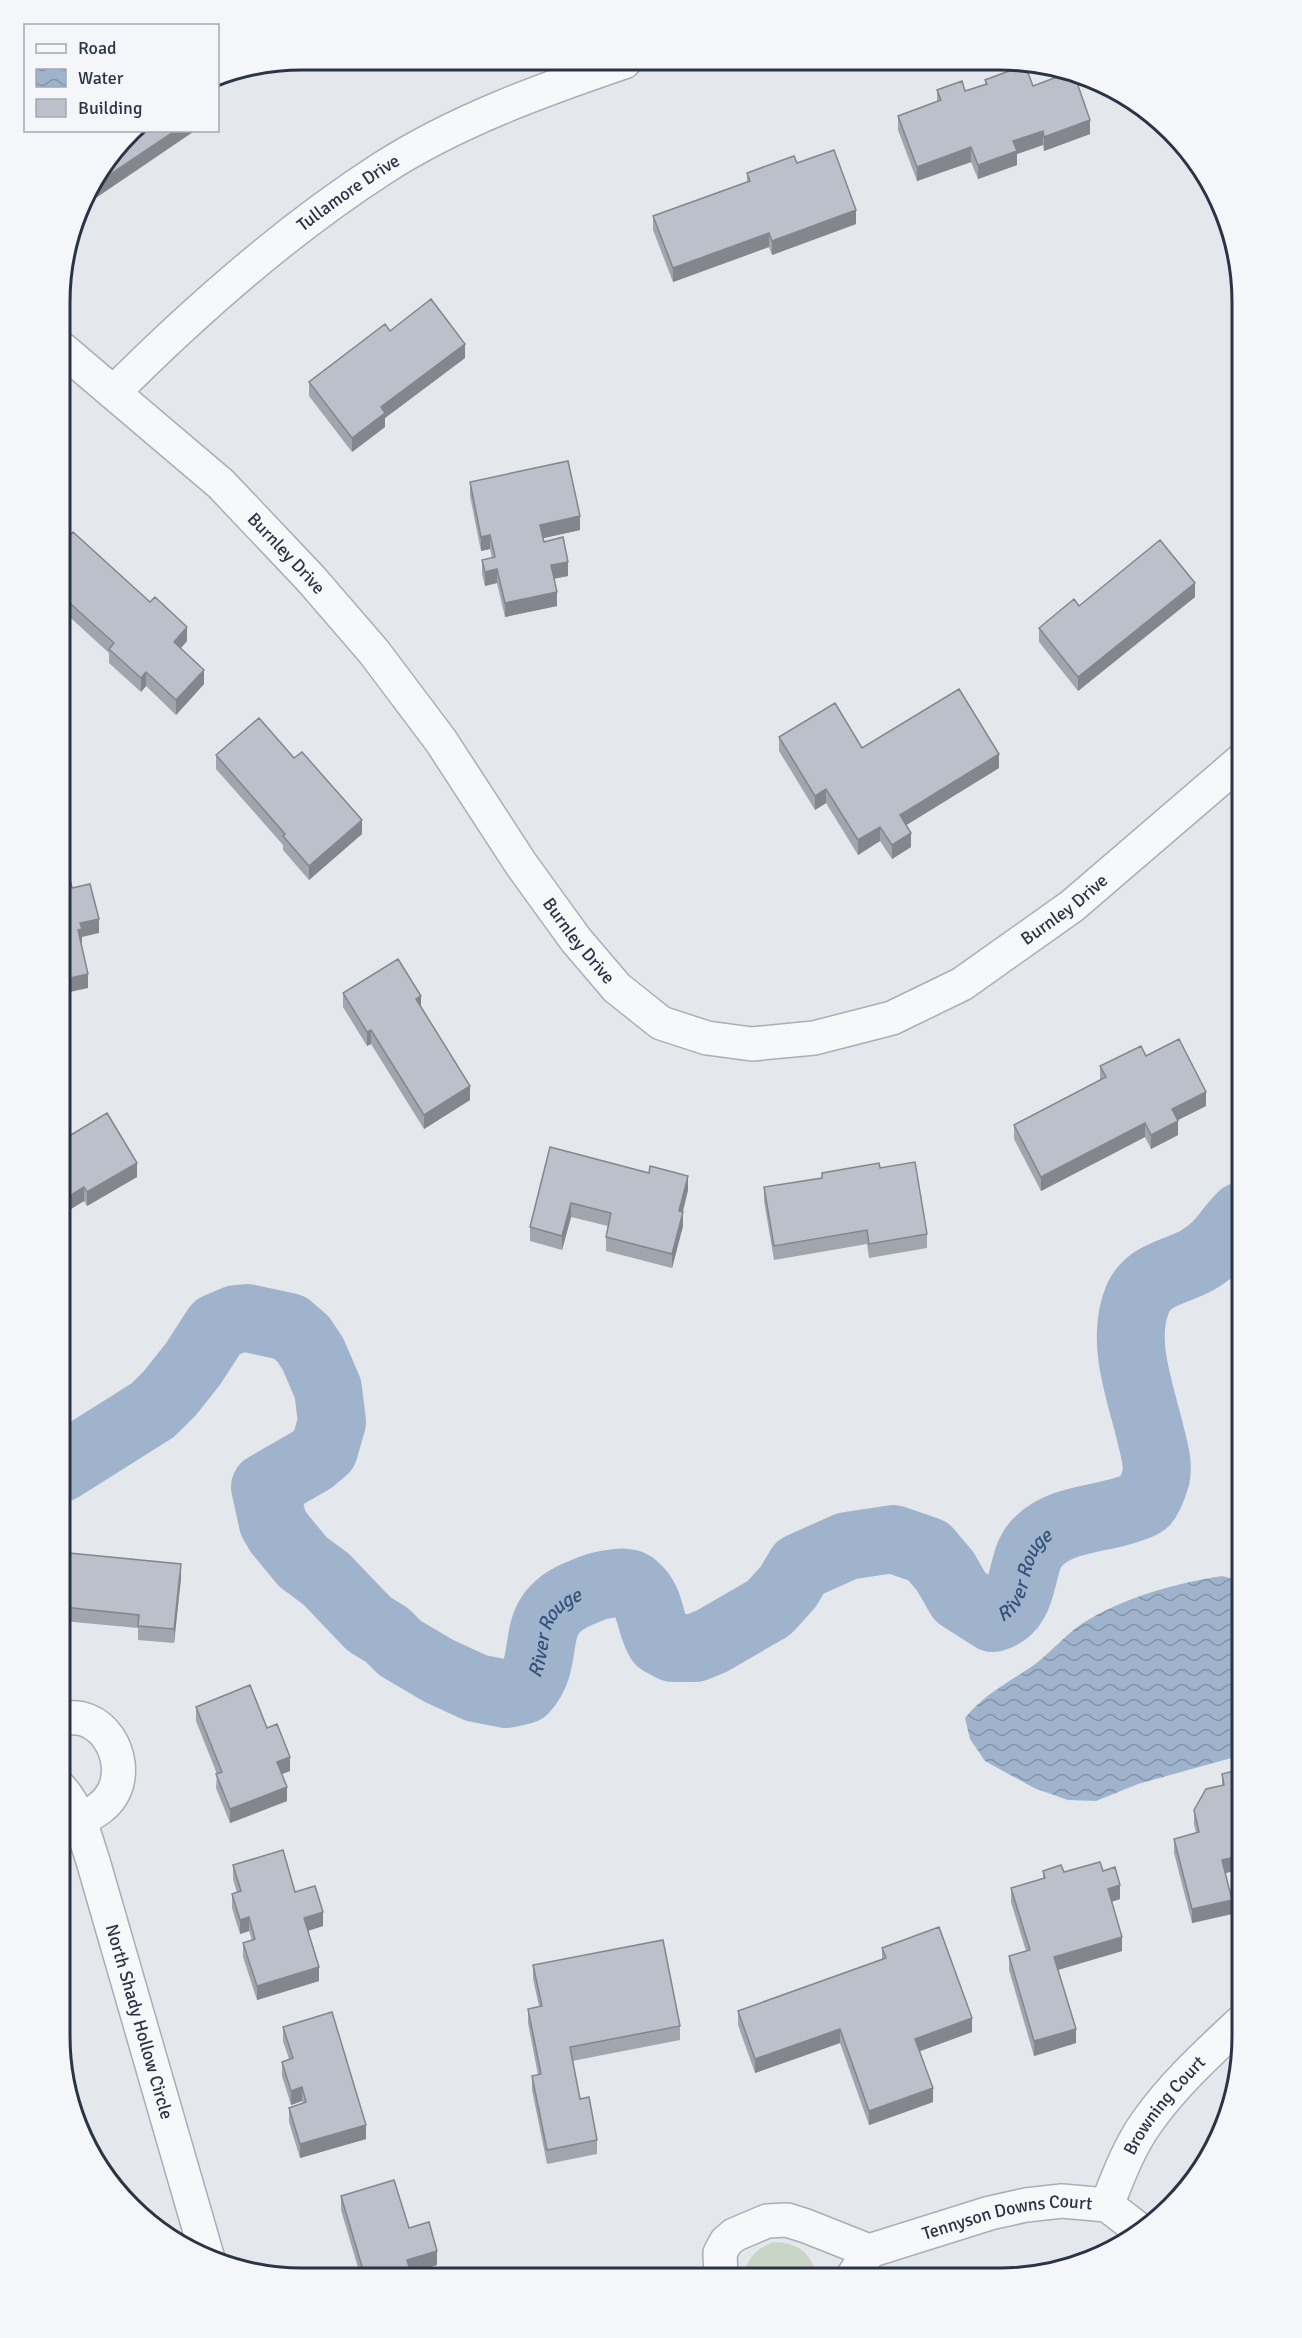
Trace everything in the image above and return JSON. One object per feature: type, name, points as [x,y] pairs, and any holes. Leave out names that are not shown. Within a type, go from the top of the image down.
[{"type":"street","name":"Tullamore Drive","points":[[114,392],[163,343],[269,252],[384,168],[446,134],[502,108],[603,70]]},
{"type":"street","name":"Burnley Drive","points":[[70,356],[221,484],[311,579],[367,644],[441,741],[521,864],[576,940],[617,988],[661,1023],[706,1038],[752,1044],[814,1038],[892,1018],[962,984],[1072,906],[1232,769]]},
{"type":"street","points":[[70,1716],[94,1723],[110,1737],[117,1754],[119,1773],[114,1792],[101,1808],[79,1821]]},
{"type":"street","name":"North Shady Hollow Circle","points":[[70,1801],[79,1821],[204,2246]]},
{"type":"street","name":"Browning Court","points":[[1107,2205],[1122,2165],[1146,2123],[1173,2089],[1232,2031]]},
{"type":"street","name":"Tennyson Downs Court","points":[[869,2251],[1026,2205],[1062,2201],[1107,2205],[1133,2225]]},
{"type":"street","points":[[721,2268],[720,2253],[726,2242],[734,2235],[767,2221],[787,2220],[869,2251],[858,2268]]},
{"type":"green space","points":[[773,2242],[789,2244],[802,2250],[814,2268],[746,2268],[753,2255]]},
{"type":"water","points":[[1222,1576],[1232,1578],[1232,1758],[1138,1784],[1096,1801],[1068,1800],[1034,1788],[985,1761],[970,1739],[965,1718],[972,1710],[989,1695],[1034,1665],[1083,1623],[1133,1599],[1186,1583]]},
{"type":"building","points":[[1010,71],[1028,72],[1033,86],[1056,77],[1078,84],[1090,120],[1044,137],[1043,131],[1013,141],[1017,151],[978,165],[971,147],[917,167],[898,116],[941,100],[937,90],[962,81],[965,91],[987,84],[985,80]]},
{"type":"building","points":[[146,132],[173,132],[110,174],[118,161]]},
{"type":"building","points":[[834,150],[856,210],[772,241],[769,233],[673,268],[653,216],[750,181],[747,173],[794,156],[797,163]]},
{"type":"building","points":[[431,299],[465,344],[381,407],[385,413],[352,438],[309,382],[385,324],[390,331]]},
{"type":"building","points":[[568,461],[580,516],[540,525],[544,542],[563,537],[568,562],[551,565],[557,592],[505,603],[497,569],[485,572],[482,560],[495,557],[490,535],[481,537],[470,482]]},
{"type":"building","points":[[73,532],[150,602],[155,597],[187,627],[174,642],[204,670],[176,700],[146,672],[141,678],[109,649],[114,643],[70,603],[70,535]]},
{"type":"building","points":[[1160,540],[1195,583],[1078,677],[1039,628],[1074,599],[1079,606]]},
{"type":"building","points":[[959,689],[999,754],[900,815],[911,833],[892,845],[880,827],[858,840],[826,789],[815,796],[779,737],[835,703],[862,748]]},
{"type":"building","points":[[259,718],[294,758],[302,752],[362,820],[309,866],[283,836],[285,834],[216,755]]},
{"type":"building","points":[[70,879],[72,888],[90,884],[99,919],[80,923],[82,929],[78,930],[88,974],[70,978]]},
{"type":"building","points":[[398,959],[421,996],[416,999],[470,1086],[424,1115],[371,1030],[367,1032],[343,993]]},
{"type":"building","points":[[1179,1039],[1206,1092],[1172,1109],[1178,1121],[1151,1135],[1145,1123],[1041,1177],[1014,1125],[1106,1077],[1100,1066],[1141,1046],[1146,1056]]},
{"type":"building","points":[[107,1113],[137,1163],[87,1192],[84,1187],[70,1196],[70,1136]]},
{"type":"building","points":[[550,1147],[649,1173],[650,1166],[688,1176],[679,1211],[683,1212],[672,1254],[606,1237],[611,1213],[571,1203],[562,1236],[530,1227]]},
{"type":"building","points":[[915,1162],[927,1234],[869,1244],[867,1230],[774,1246],[764,1187],[822,1178],[822,1173],[879,1163],[880,1168]]},
{"type":"building","points":[[70,1553],[181,1564],[174,1629],[138,1626],[139,1615],[70,1608]]},
{"type":"building","points":[[250,1685],[267,1728],[277,1724],[290,1757],[277,1762],[287,1787],[230,1809],[216,1774],[222,1772],[196,1707]]},
{"type":"building","points":[[1232,1772],[1232,1858],[1222,1860],[1232,1900],[1192,1909],[1174,1839],[1199,1832],[1194,1810],[1206,1789],[1224,1785],[1222,1774]]},
{"type":"building","points":[[283,1850],[295,1892],[315,1886],[323,1912],[304,1918],[319,1967],[257,1986],[243,1943],[255,1939],[249,1917],[240,1920],[232,1894],[241,1891],[233,1865]]},
{"type":"building","points":[[1100,1862],[1103,1871],[1115,1867],[1120,1885],[1108,1889],[1122,1937],[1054,1957],[1076,2029],[1034,2041],[1009,1956],[1030,1950],[1011,1888],[1045,1878],[1043,1871],[1061,1865],[1064,1872]]},
{"type":"building","points":[[939,1927],[972,2018],[915,2039],[933,2088],[869,2111],[840,2029],[755,2059],[738,2011],[886,1958],[882,1948]]},
{"type":"building","points":[[663,1940],[680,2026],[570,2047],[580,2099],[589,2097],[597,2140],[547,2150],[532,2076],[541,2074],[528,2009],[542,2006],[533,1965]]},
{"type":"building","points":[[332,2012],[366,2125],[300,2144],[289,2108],[306,2102],[302,2087],[291,2091],[282,2062],[293,2058],[283,2027]]},
{"type":"building","points":[[394,2180],[409,2228],[429,2222],[437,2251],[407,2260],[410,2268],[362,2268],[341,2196]]},
{"type":"waterway","name":"River Rouge","points":[[70,1462],[153,1410],[193,1364],[217,1327],[236,1319],[247,1318],[289,1327],[303,1339],[313,1354],[328,1389],[332,1422],[324,1450],[312,1460],[265,1487],[273,1523],[279,1533],[303,1562],[326,1579],[369,1624],[387,1635],[400,1648],[439,1671],[476,1688],[507,1694],[524,1690],[538,1664],[545,1626],[551,1614],[561,1603],[594,1587],[616,1583],[632,1585],[645,1599],[660,1641],[673,1648],[695,1648],[712,1641],[769,1608],[788,1587],[800,1567],[847,1546],[893,1539],[928,1551],[945,1571],[960,1597],[993,1618],[1004,1613],[1012,1605],[1021,1585],[1030,1553],[1045,1535],[1068,1524],[1137,1506],[1147,1499],[1156,1477],[1157,1466],[1131,1348],[1133,1314],[1138,1298],[1150,1283],[1193,1263],[1208,1253],[1232,1228]]}]
